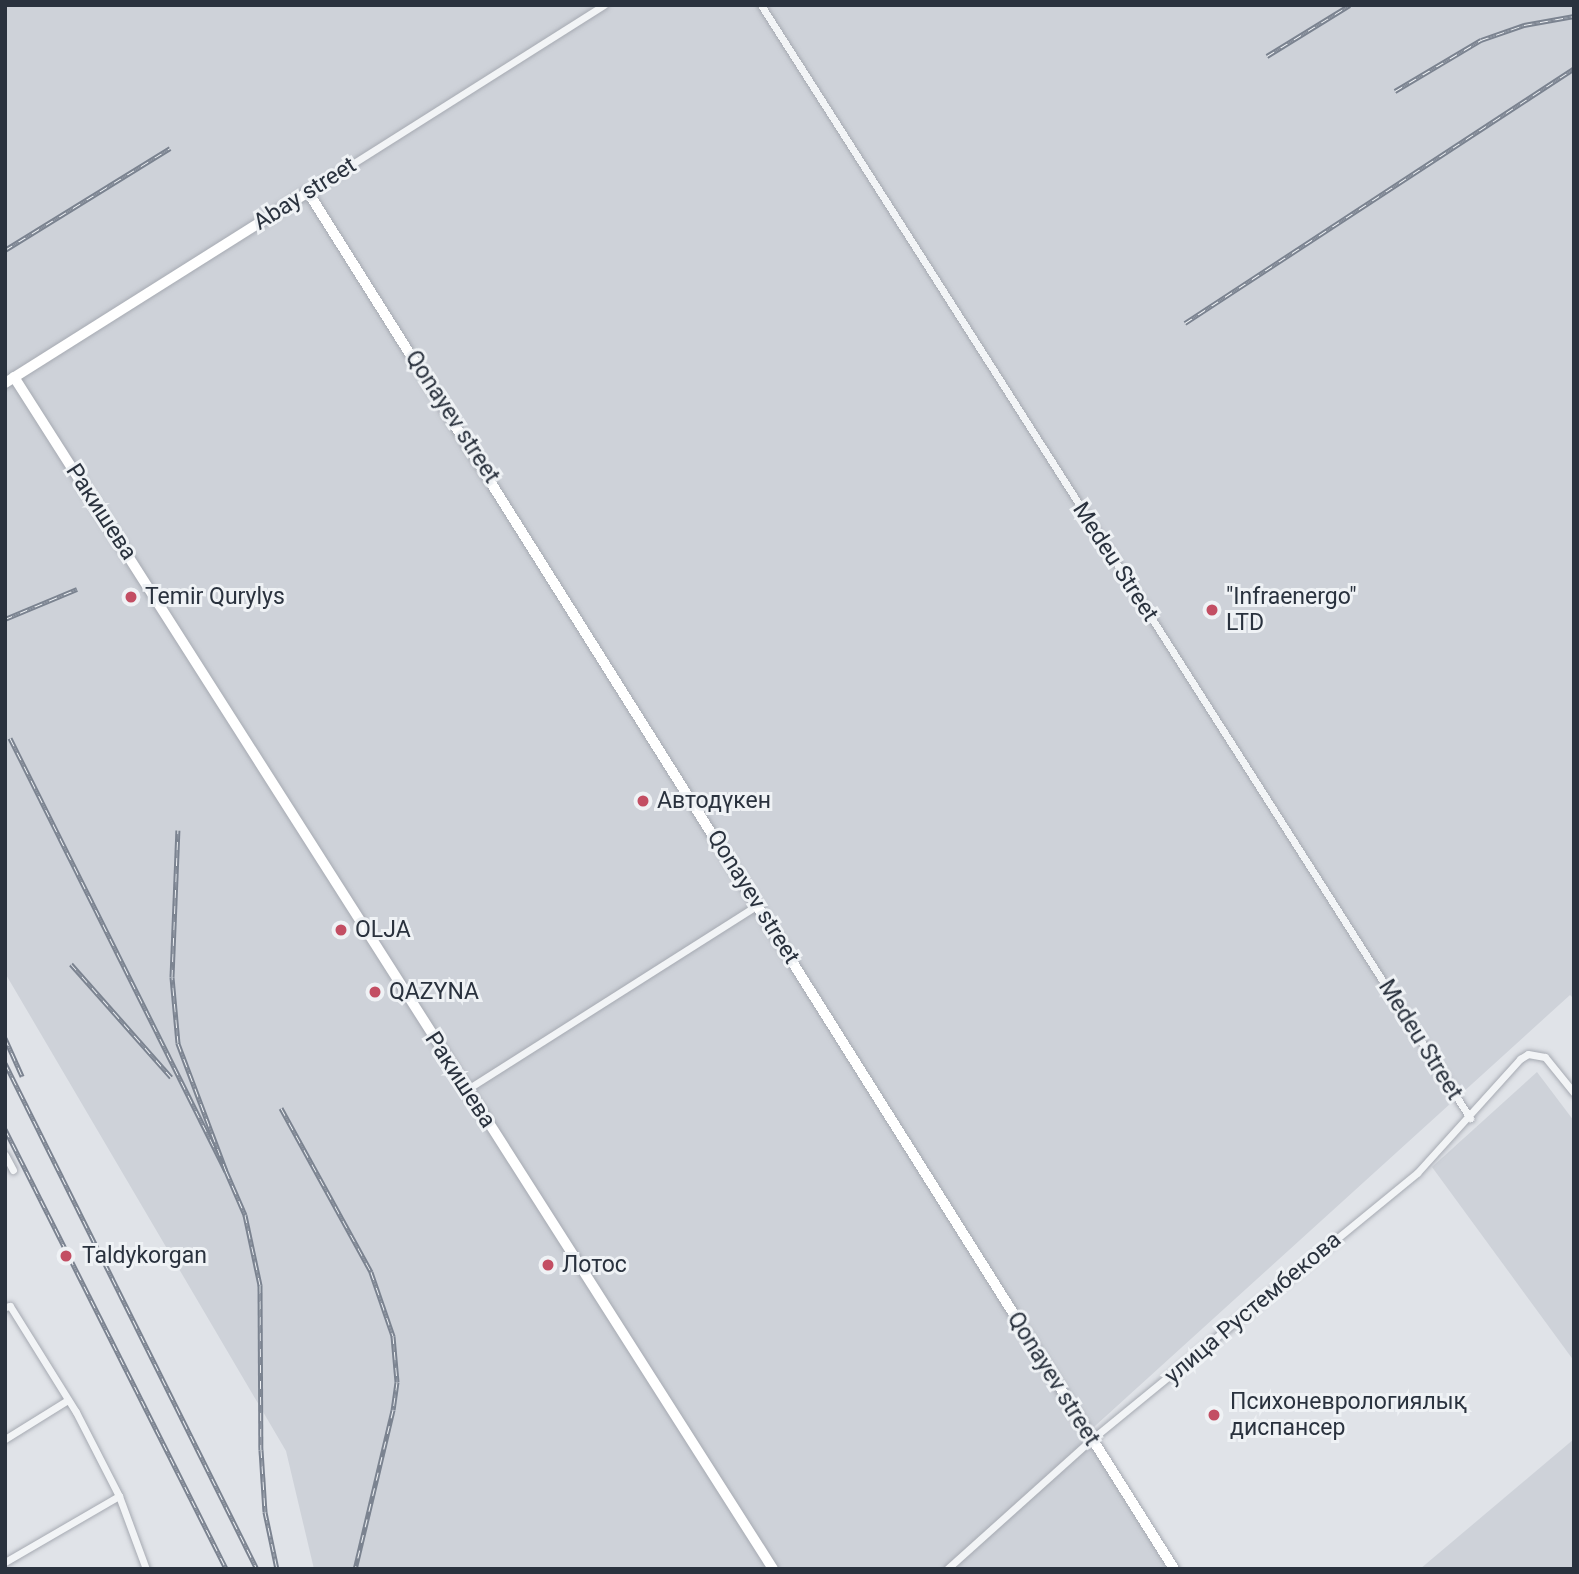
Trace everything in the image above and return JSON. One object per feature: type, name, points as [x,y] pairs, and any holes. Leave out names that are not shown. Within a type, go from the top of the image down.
[{"type":"street","name":"Abay street","points":[[10,380],[604,5]]},
{"type":"street","name":"Medeu Street","points":[[761,5],[1470,1118]]},
{"type":"street","name":"Qonayev street","points":[[308,192],[1174,1569]]},
{"type":"street","name":"Ракишева","points":[[10,380],[773,1569]]},
{"type":"street","points":[[466,1090],[758,905]]},
{"type":"street","name":"улица Рустембекова","points":[[947,1569],[1091,1439],[1417,1173],[1528,1054],[1537,1053],[1551,1063],[1574,1093]]},
{"type":"street","points":[[5,1155],[13,1170]]},
{"type":"street","points":[[5,1307],[10,1306],[119,1496],[146,1569]]},
{"type":"street","points":[[5,1439],[66,1401]]},
{"type":"street","points":[[5,1562],[119,1496]]},
{"type":"shaded area","points":[[5,5],[1574,5],[1574,999],[1570,995],[1084,1436],[1175,1569],[314,1569],[286,1451],[5,973]]},
{"type":"shaded area","points":[[1537,1072],[1574,1121],[1574,1361],[1432,1167]]},
{"type":"shaded area","points":[[1574,1439],[1574,1569],[1420,1569]]},
{"type":"railway","points":[[1267,56],[1350,5]]},
{"type":"railway","points":[[1395,91],[1481,40],[1524,25],[1574,16]]},
{"type":"railway","points":[[1185,323],[1574,68]]},
{"type":"railway","points":[[5,250],[170,148]]},
{"type":"railway","points":[[5,619],[77,589]]},
{"type":"railway","points":[[10,738],[226,1171],[178,1043],[172,977],[178,830]]},
{"type":"railway","points":[[71,964],[171,1077]]},
{"type":"railway","points":[[5,1038],[22,1076]]},
{"type":"railway","points":[[5,1063],[257,1569]]},
{"type":"railway","points":[[281,1108],[371,1272],[393,1336],[397,1382],[393,1410],[355,1569]]},
{"type":"railway","points":[[5,1129],[226,1569]]},
{"type":"railway","points":[[226,1171],[245,1215],[260,1285],[261,1450],[265,1512],[277,1569]]},
{"type":"place","name":"Temir Qurylys","points":[[131,597]]},
{"type":"place","name":"\"Infraenergo\" LTD","points":[[1212,610]]},
{"type":"place","name":"Автодүкен","points":[[643,801]]},
{"type":"place","name":"OLJA","points":[[341,930]]},
{"type":"place","name":"QAZYNA","points":[[375,992]]},
{"type":"place","name":"Taldykorgan","points":[[66,1256]]},
{"type":"place","name":"Лотос","points":[[548,1265]]},
{"type":"place","name":"Психоневрологиялық диспансер","points":[[1214,1415]]}]
